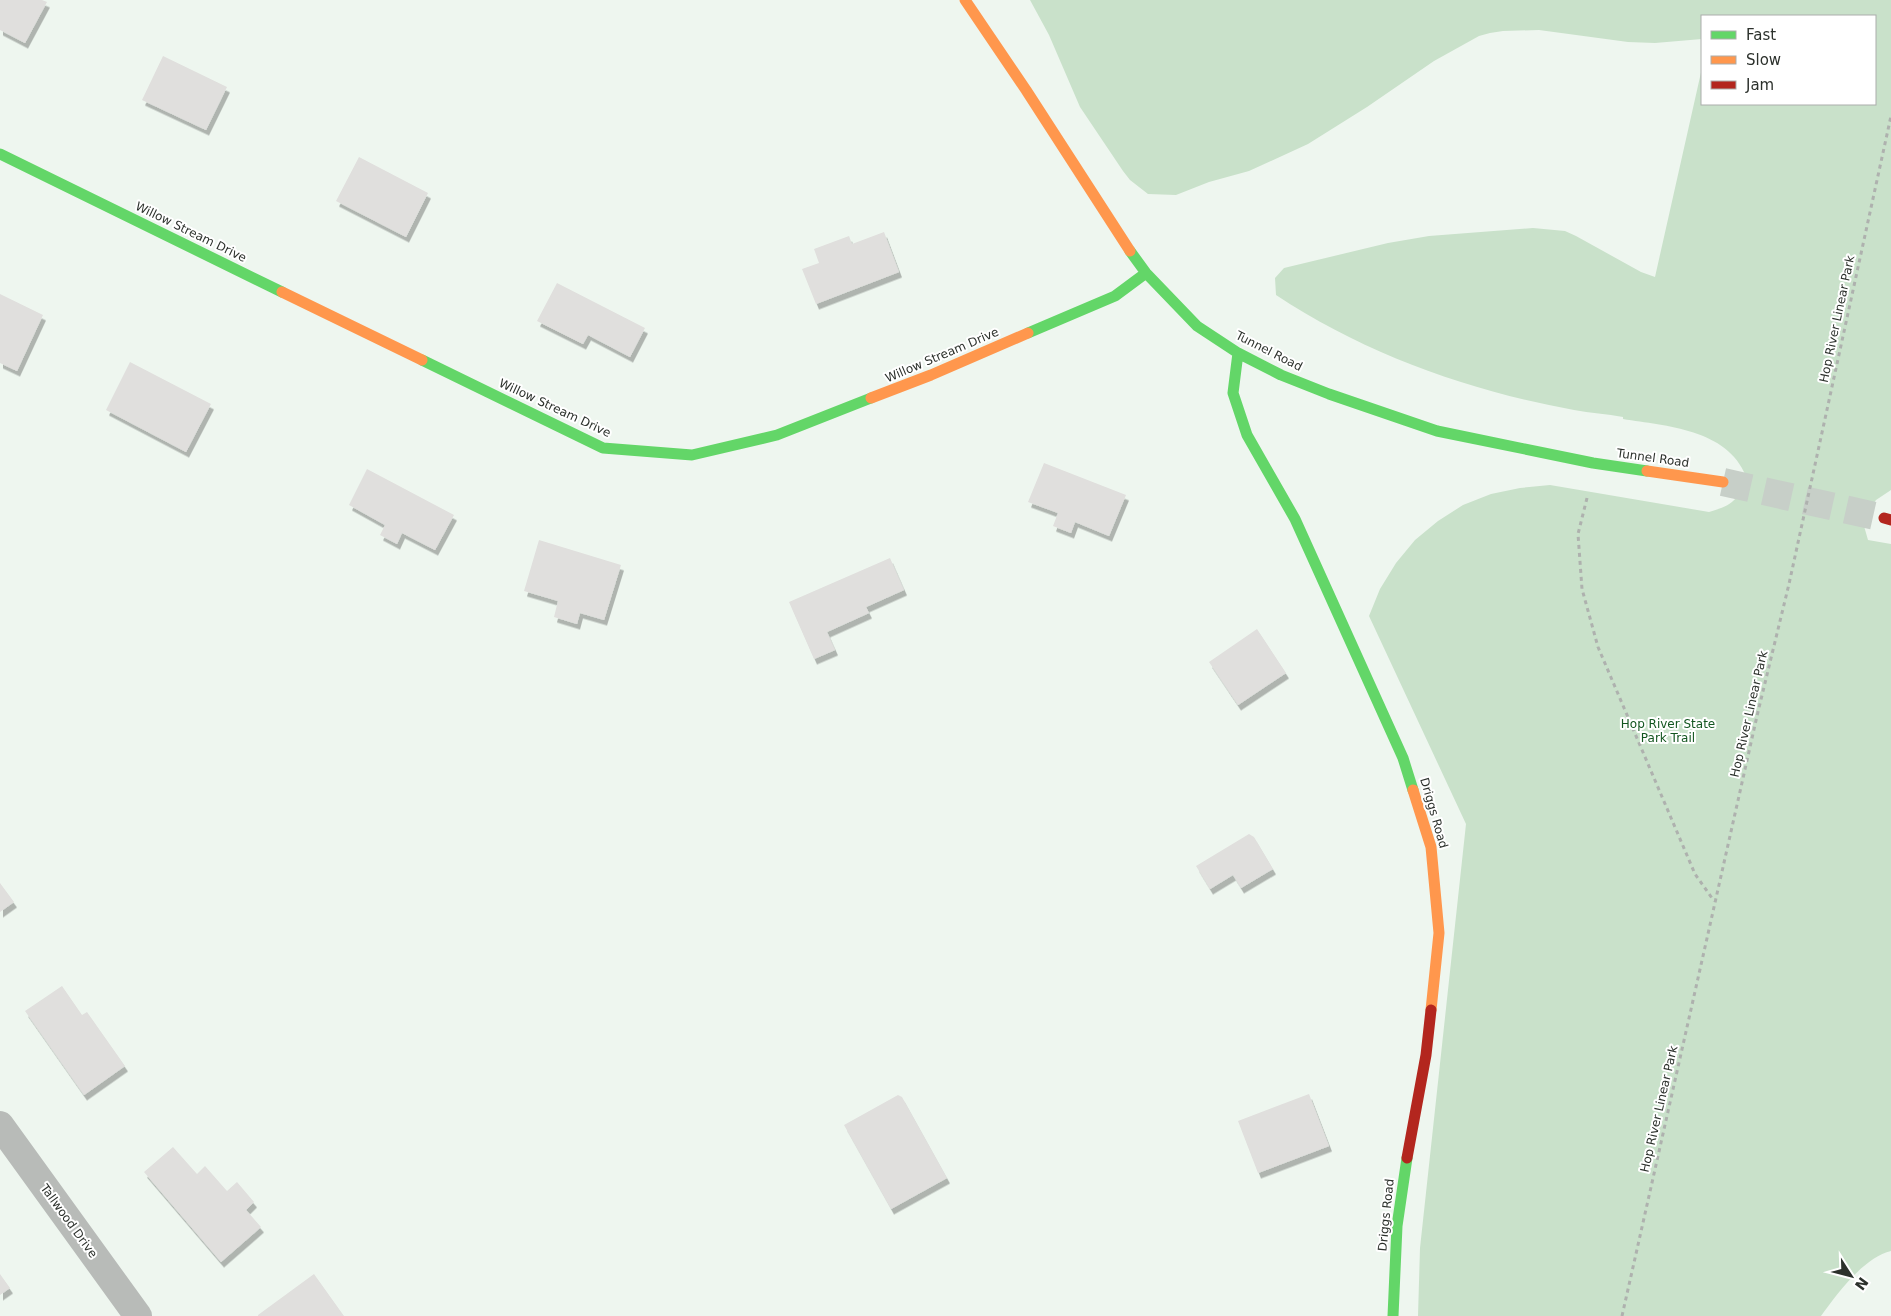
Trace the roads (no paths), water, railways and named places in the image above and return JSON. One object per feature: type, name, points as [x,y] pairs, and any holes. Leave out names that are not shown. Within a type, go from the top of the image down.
[{"type":"street","name":"Tunnel Road","points":[[965,0],[1146,273],[1197,326],[1238,354],[1329,394],[1437,430],[1592,463],[1723,482]]},
{"type":"street","name":"Willow Stream Drive","points":[[0,154],[603,448],[692,455],[777,435],[931,375],[1115,296],[1146,273]]},
{"type":"street","name":"Driggs Road","points":[[1238,354],[1233,393],[1248,434],[1295,519],[1403,758],[1431,846],[1439,933],[1426,1054],[1408,1148],[1397,1226],[1393,1316]]},
{"type":"street","name":"Tallwood Drive","points":[[0,1125],[138,1316]]},
{"type":"tunnel","points":[[1723,482],[1884,518]]},
{"type":"park label","name":"Hop River State Park Trail","points":[[1668,731]]}]
